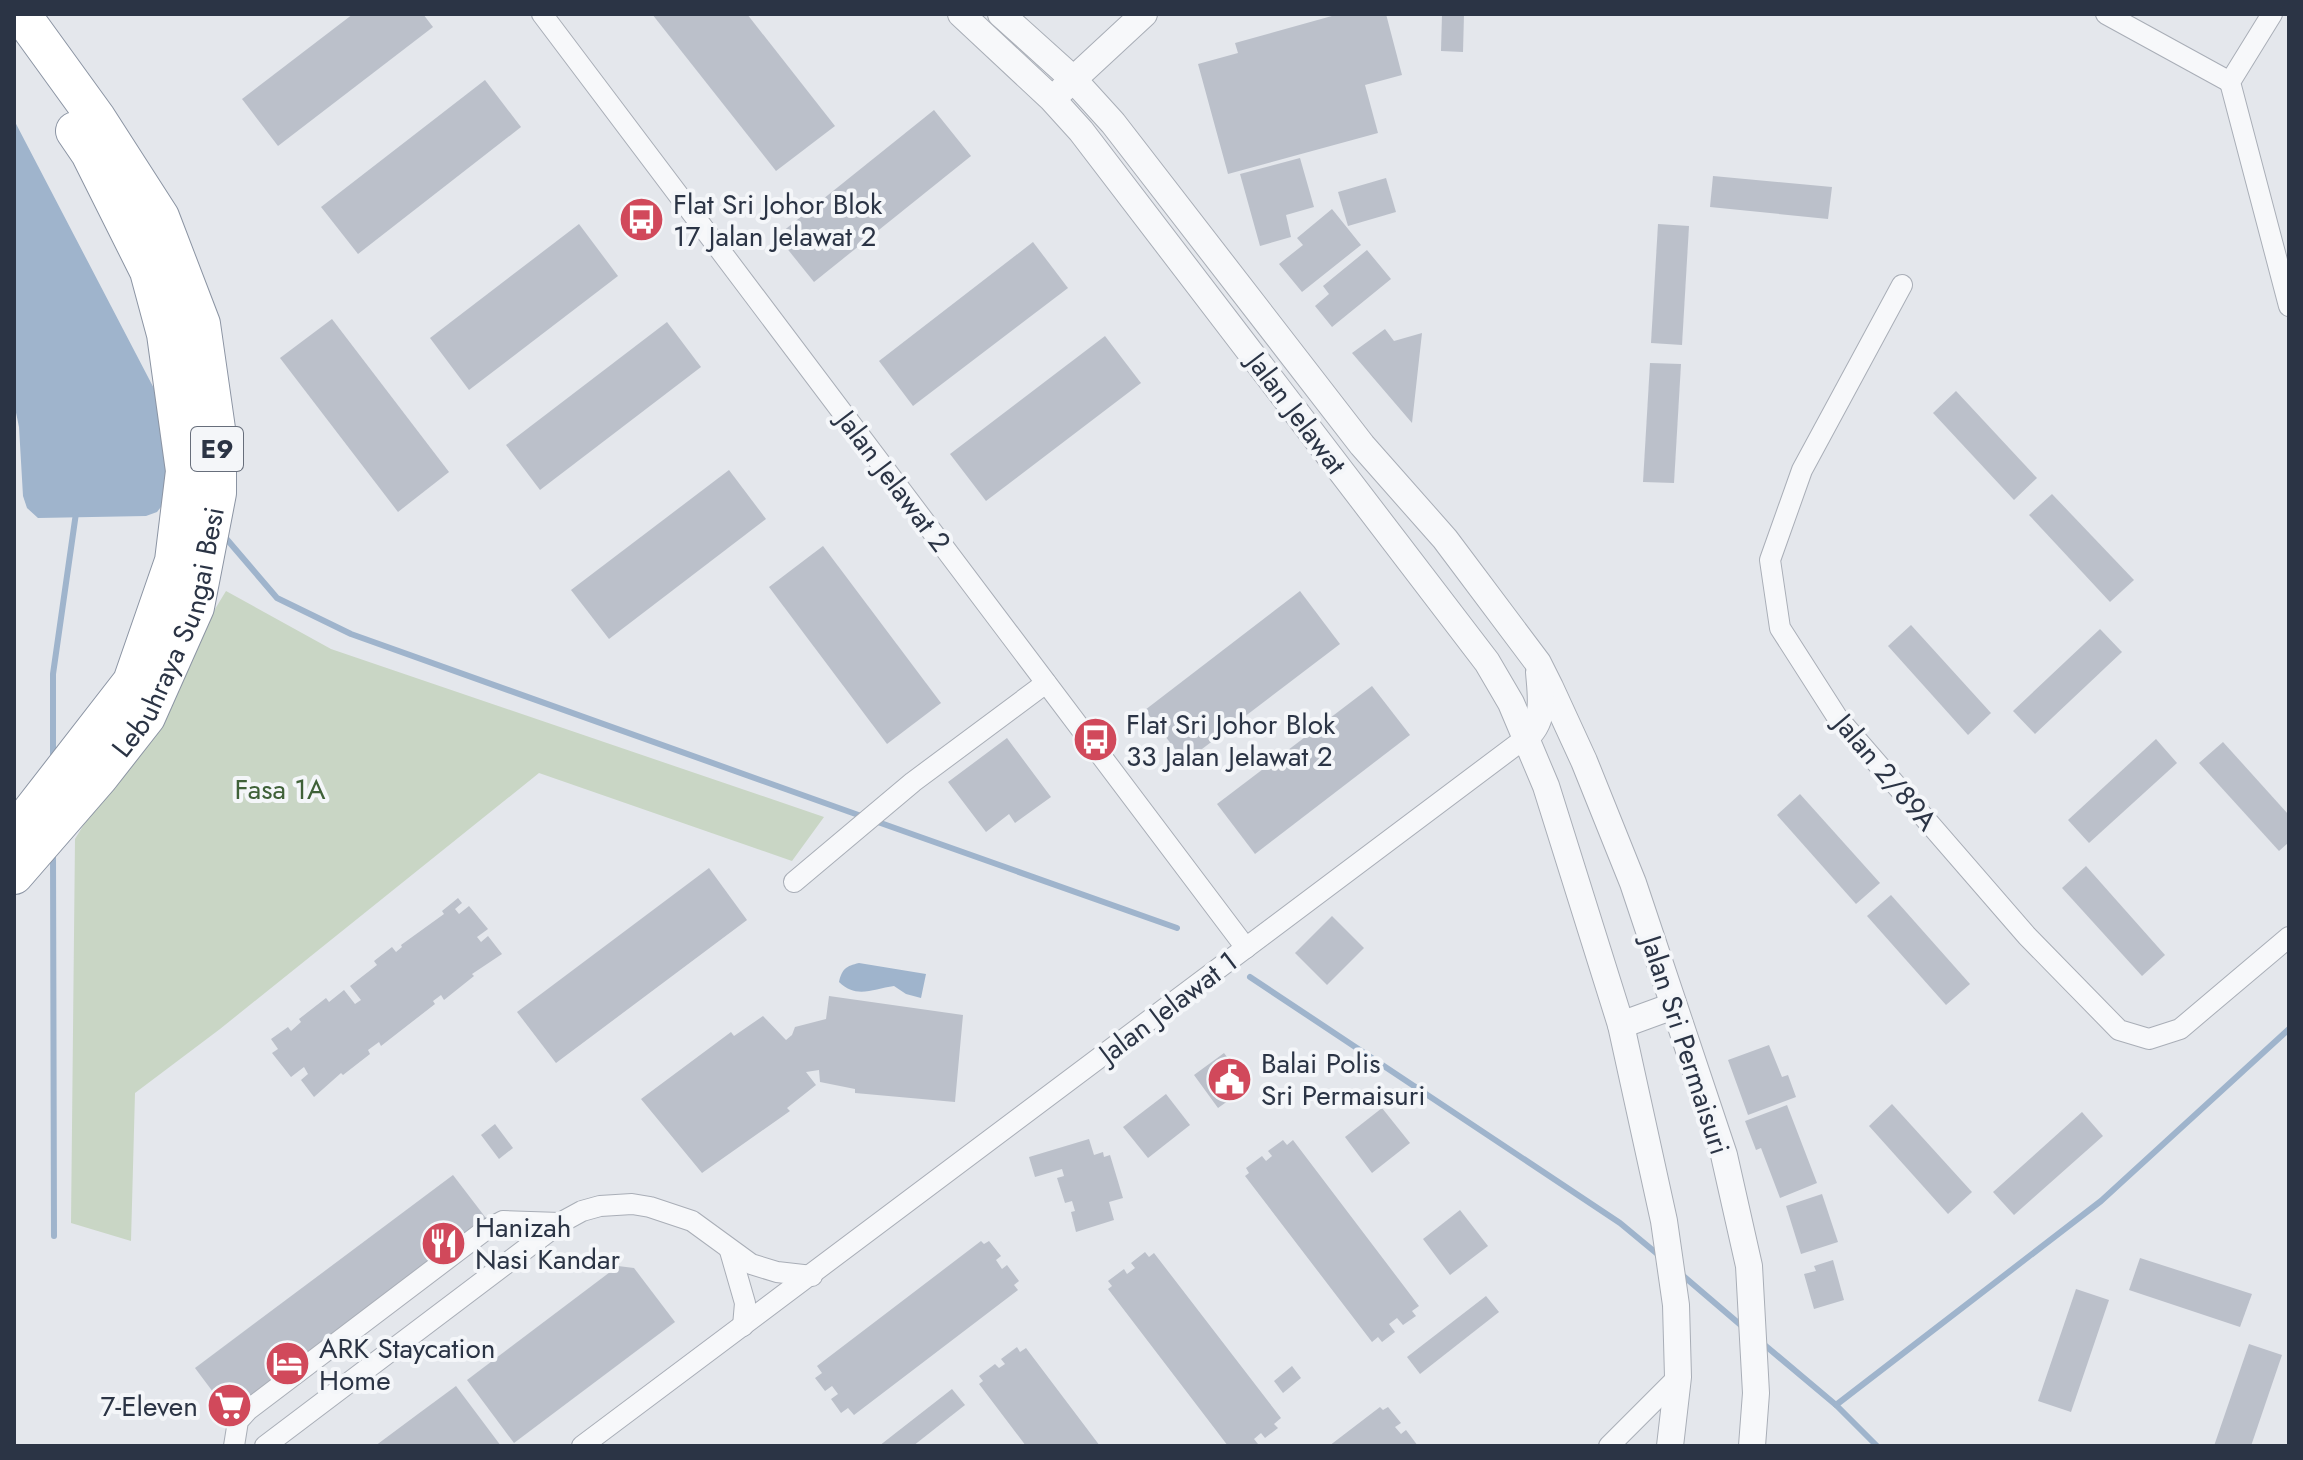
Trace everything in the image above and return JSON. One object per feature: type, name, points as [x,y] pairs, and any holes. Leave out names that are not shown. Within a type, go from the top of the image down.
[{"type":"highway","name":"Lebuhraya Sungai Besi","points":[[14,875],[146,717],[195,607],[217,493],[217,436],[201,324],[160,217],[97,119],[21,14]]},
{"type":"highway","name":"Lebuhraya Sungai Besi","points":[[14,48],[90,153],[149,271],[166,334],[185,471],[174,561],[132,682],[14,834]]},
{"type":"street","name":"Jalan Jelawat 2","points":[[542,14],[1246,948]]},
{"type":"street","name":"Jalan Jelawat","points":[[961,14],[1052,99],[1090,141],[1487,662],[1511,703],[1524,739]]},
{"type":"street","name":"Jalan Jelawat","points":[[1001,14],[1073,79],[1113,123],[1362,445],[1445,539],[1538,663]]},
{"type":"street","points":[[1052,99],[1144,14]]},
{"type":"street","points":[[2106,14],[2230,82]]},
{"type":"street","points":[[2272,14],[2230,82],[2289,306]]},
{"type":"street","name":"Jalan 2/89A","points":[[1902,285],[1796,485],[1770,560],[1780,628],[1837,717],[2027,936],[2119,1030],[2149,1039],[2180,1029],[2289,937]]},
{"type":"street","points":[[1524,739],[1535,730],[1539,716],[1538,663]]},
{"type":"street","name":"Jalan Sri Permaisuri","points":[[1538,663],[1584,761],[1633,883],[1724,1155],[1749,1266],[1756,1393],[1752,1446]]},
{"type":"street","points":[[794,882],[913,782],[1046,683]]},
{"type":"street","points":[[1524,739],[1540,737],[1554,741],[1566,746],[1584,761]]},
{"type":"street","name":"Jalan Sri Permaisuri","points":[[1524,739],[1546,786],[1621,1025],[1664,1221],[1676,1305],[1678,1377],[1670,1446]]},
{"type":"street","name":"Jalan Jelawat 1","points":[[582,1446],[1524,739]]},
{"type":"street","points":[[1621,1025],[1673,1006]]},
{"type":"street","points":[[265,1446],[560,1223],[582,1211],[600,1206],[632,1204],[650,1207],[692,1221],[730,1251],[763,1269],[812,1276]]},
{"type":"street","points":[[234,1446],[238,1421],[248,1410],[484,1231],[503,1221],[560,1223]]},
{"type":"street","points":[[730,1251],[745,1303],[743,1326]]},
{"type":"street","points":[[1609,1446],[1678,1377]]},
{"type":"green space","name":"Fasa 1A","points":[[226,591],[331,649],[824,817],[792,861],[539,773],[220,1029],[135,1093],[131,1241],[71,1223],[75,839]]},
{"type":"water","points":[[14,120],[172,423],[164,503],[157,512],[146,516],[38,518],[27,508],[23,496],[19,427],[14,403]]},
{"type":"water","points":[[859,963],[926,974],[921,998],[906,994],[894,986],[865,992],[845,987],[839,982],[843,971]]},
{"type":"building","points":[[353,14],[423,14],[433,27],[278,146],[242,99]]},
{"type":"building","points":[[652,14],[747,14],[835,126],[776,171]]},
{"type":"building","points":[[1339,14],[1386,14],[1402,75],[1365,85],[1378,133],[1228,174],[1198,64],[1238,53],[1235,43]]},
{"type":"building","points":[[1442,14],[1464,14],[1463,52],[1441,51]]},
{"type":"building","points":[[485,80],[521,127],[358,254],[321,207]]},
{"type":"building","points":[[934,110],[971,156],[814,282],[777,236]]},
{"type":"building","points":[[1300,158],[1314,207],[1286,215],[1291,237],[1260,246],[1240,174]]},
{"type":"building","points":[[1713,176],[1832,187],[1828,219],[1710,207]]},
{"type":"building","points":[[1386,178],[1396,212],[1348,226],[1338,192]]},
{"type":"building","points":[[1332,209],[1361,245],[1302,292],[1279,264],[1303,245],[1297,238]]},
{"type":"building","points":[[579,224],[618,276],[469,390],[430,338]]},
{"type":"building","points":[[1658,224],[1689,226],[1682,345],[1651,343]]},
{"type":"building","points":[[1033,242],[1068,288],[913,406],[879,361]]},
{"type":"building","points":[[1367,250],[1391,279],[1332,327],[1315,306],[1329,294],[1323,286]]},
{"type":"building","points":[[332,319],[449,472],[398,512],[280,358]]},
{"type":"building","points":[[667,322],[701,367],[540,490],[506,445]]},
{"type":"building","points":[[1385,329],[1394,341],[1422,333],[1412,423],[1352,353]]},
{"type":"building","points":[[1105,336],[1141,383],[986,501],[950,454]]},
{"type":"building","points":[[1650,363],[1681,364],[1674,483],[1643,482]]},
{"type":"building","points":[[1956,391],[2037,478],[2014,500],[1933,413]]},
{"type":"building","points":[[729,470],[766,519],[609,639],[571,590]]},
{"type":"building","points":[[2052,494],[2134,580],[2110,602],[2029,515]]},
{"type":"building","points":[[823,546],[941,703],[887,744],[769,587]]},
{"type":"building","points":[[1300,591],[1340,644],[1185,762],[1145,710]]},
{"type":"building","points":[[1911,625],[1991,713],[1968,735],[1888,646]]},
{"type":"building","points":[[2100,629],[2122,652],[2035,734],[2013,711]]},
{"type":"building","points":[[1372,686],[1410,735],[1255,854],[1217,804]]},
{"type":"building","points":[[1007,738],[1051,797],[1015,823],[1009,814],[986,832],[948,782]]},
{"type":"building","points":[[2156,739],[2177,763],[2089,843],[2068,820]]},
{"type":"building","points":[[2223,742],[2289,815],[2289,842],[2279,851],[2199,763]]},
{"type":"building","points":[[1800,794],[1880,883],[1856,904],[1777,815]]},
{"type":"building","points":[[2086,866],[2165,955],[2142,976],[2062,888]]},
{"type":"building","points":[[709,868],[747,920],[556,1063],[517,1012]]},
{"type":"building","points":[[1891,895],[1970,984],[1946,1005],[1867,916]]},
{"type":"building","points":[[458,898],[462,903],[455,909],[459,914],[469,906],[488,929],[477,937],[481,942],[488,936],[502,954],[472,974],[474,976],[444,1000],[441,995],[433,1001],[435,1004],[381,1046],[379,1042],[368,1050],[370,1054],[343,1075],[341,1073],[314,1097],[301,1080],[308,1074],[304,1067],[291,1077],[272,1053],[278,1049],[271,1039],[288,1027],[291,1031],[301,1022],[299,1019],[326,998],[329,1002],[344,990],[355,1004],[361,1000],[350,986],[377,965],[374,961],[392,947],[396,952],[444,914],[442,911]]},
{"type":"building","points":[[1332,916],[1364,948],[1327,985],[1295,953]]},
{"type":"building","points":[[829,996],[963,1015],[955,1102],[855,1093],[855,1089],[820,1082],[819,1070],[806,1072],[816,1085],[787,1108],[790,1111],[702,1173],[641,1099],[731,1032],[734,1036],[763,1016],[786,1040],[795,1027],[826,1019]]},
{"type":"building","points":[[1769,1045],[1782,1077],[1788,1075],[1796,1097],[1748,1115],[1728,1060]]},
{"type":"building","points":[[1224,1053],[1242,1077],[1225,1089],[1232,1098],[1218,1108],[1194,1075]]},
{"type":"building","points":[[1166,1094],[1190,1125],[1148,1158],[1123,1127]]},
{"type":"building","points":[[1892,1104],[1972,1192],[1948,1214],[1869,1126]]},
{"type":"building","points":[[1787,1105],[1817,1183],[1780,1198],[1761,1148],[1756,1150],[1745,1121]]},
{"type":"building","points":[[1382,1108],[1410,1143],[1372,1173],[1345,1137]]},
{"type":"building","points":[[2082,1112],[2103,1136],[2014,1215],[1993,1192]]},
{"type":"building","points":[[495,1124],[513,1148],[499,1159],[481,1135]]},
{"type":"building","points":[[1089,1139],[1094,1155],[1103,1152],[1104,1157],[1110,1155],[1123,1198],[1109,1202],[1114,1220],[1076,1232],[1072,1201],[1065,1203],[1057,1178],[1064,1176],[1062,1169],[1035,1177],[1029,1157]]},
{"type":"building","points":[[1283,1140],[1287,1145],[1293,1140],[1419,1306],[1412,1311],[1416,1316],[1403,1325],[1397,1318],[1389,1324],[1395,1332],[1382,1342],[1378,1337],[1372,1342],[1245,1176],[1249,1173],[1246,1168],[1262,1156],[1266,1161],[1272,1156],[1268,1151]]},
{"type":"building","points":[[453,1175],[489,1222],[231,1416],[195,1368]]},
{"type":"building","points":[[1822,1194],[1838,1242],[1801,1254],[1786,1206]]},
{"type":"building","points":[[1460,1210],[1488,1246],[1450,1275],[1423,1239]]},
{"type":"building","points":[[981,1241],[984,1244],[989,1241],[1001,1256],[996,1260],[1002,1269],[1007,1265],[1019,1281],[1014,1285],[1018,1290],[854,1415],[848,1408],[841,1413],[831,1399],[838,1394],[832,1386],[825,1391],[815,1378],[822,1373],[817,1366]]},
{"type":"building","points":[[1145,1252],[1149,1257],[1154,1253],[1281,1418],[1274,1424],[1278,1428],[1265,1438],[1261,1433],[1254,1439],[1258,1444],[1255,1446],[1228,1446],[1108,1289],[1112,1286],[1108,1281],[1124,1269],[1127,1274],[1135,1268],[1131,1263]]},
{"type":"building","points":[[2140,1258],[2252,1294],[2240,1327],[2129,1290]]},
{"type":"building","points":[[1833,1260],[1844,1300],[1814,1309],[1804,1274],[1816,1271],[1814,1266]]},
{"type":"building","points":[[618,1266],[634,1268],[675,1322],[514,1443],[467,1380]]},
{"type":"building","points":[[2076,1289],[2109,1300],[2071,1412],[2038,1401]]},
{"type":"building","points":[[1486,1296],[1499,1312],[1420,1374],[1407,1357]]},
{"type":"building","points":[[2249,1344],[2282,1355],[2251,1446],[2214,1446]]},
{"type":"building","points":[[1017,1347],[1020,1352],[1026,1348],[1100,1446],[1026,1446],[979,1384],[983,1381],[979,1376],[995,1364],[999,1368],[1005,1364],[1001,1359]]},
{"type":"building","points":[[1292,1366],[1301,1378],[1283,1393],[1274,1381]]},
{"type":"building","points":[[456,1386],[501,1446],[375,1446],[418,1414]]},
{"type":"building","points":[[952,1389],[965,1405],[913,1446],[879,1446]]},
{"type":"building","points":[[1380,1407],[1383,1410],[1388,1407],[1401,1423],[1395,1427],[1401,1434],[1406,1430],[1418,1446],[1329,1446]]},
{"type":"waterway","points":[[53,760],[53,674],[76,513]]},
{"type":"waterway","points":[[224,536],[277,598],[351,634],[864,817]]},
{"type":"waterway","points":[[875,821],[1177,928]]},
{"type":"waterway","points":[[53,851],[54,1236]]},
{"type":"waterway","points":[[1250,977],[1620,1223],[1661,1257]]},
{"type":"waterway","points":[[1836,1405],[2101,1201],[2289,1029]]},
{"type":"waterway","points":[[1681,1274],[1743,1327]]},
{"type":"waterway","points":[[1761,1342],[1836,1405],[1877,1446]]},
{"type":"place","name":"Flat Sri Johor Blok 17 Jalan Jelawat 2","points":[[642,220]]},
{"type":"place","name":"Flat Sri Johor Blok 33 Jalan Jelawat 2","points":[[1095,740]]},
{"type":"place","name":"Balai Polis Sri Permaisuri","points":[[1230,1079]]},
{"type":"place","name":"Hanizah Nasi Kandar","points":[[444,1243]]},
{"type":"place","name":"ARK Staycation Home","points":[[288,1364]]},
{"type":"place","name":"7-Eleven","points":[[229,1406]]}]
